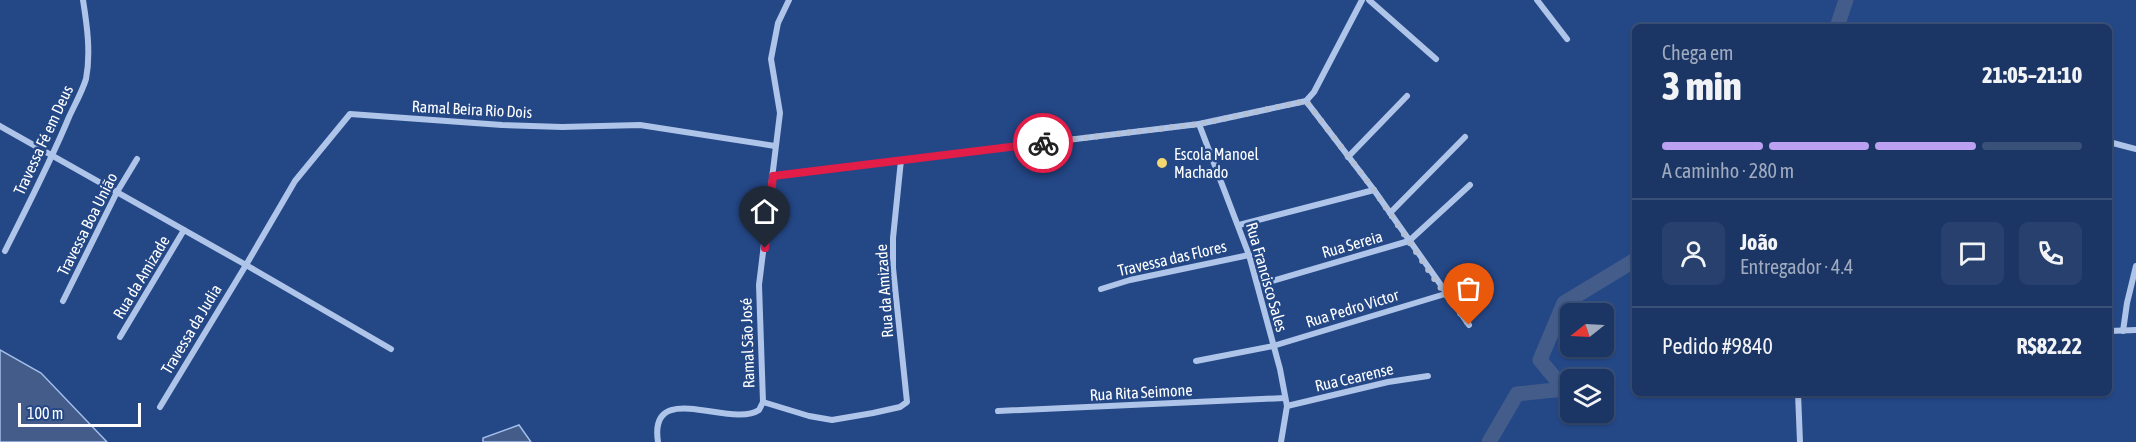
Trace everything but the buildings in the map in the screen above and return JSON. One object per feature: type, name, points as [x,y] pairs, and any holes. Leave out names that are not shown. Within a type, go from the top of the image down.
[{"type":"street","name":"Travessa Fé em Deus","points":[[5,251],[53,157],[86,78],[88,35],[83,0]]},
{"type":"street","name":"Ramal São José","points":[[763,402],[759,285],[780,113],[771,59],[778,23],[789,0]]},
{"type":"street","points":[[773,176],[1199,124],[1306,101],[1314,92],[1362,0]]},
{"type":"street","points":[[1369,0],[1436,59]]},
{"type":"street","points":[[1537,0],[1567,39]]},
{"type":"street","points":[[1348,157],[1407,96]]},
{"type":"street","points":[[1306,101],[1374,190],[1469,325]]},
{"type":"street","name":"Ramal Beira Rio Dois","points":[[246,265],[295,181],[350,114],[502,125],[562,127],[640,125],[775,146]]},
{"type":"street","name":"Rua Francisco Sales","points":[[1199,124],[1250,255],[1280,369],[1287,406],[1281,442]]},
{"type":"street","points":[[0,126],[391,349]]},
{"type":"street","points":[[1390,213],[1465,137]]},
{"type":"street","points":[[2112,143],[2136,149]]},
{"type":"street","name":"Travessa Boa União","points":[[63,301],[117,192],[137,159]]},
{"type":"street","name":"Rua da Amizade","points":[[763,402],[809,416],[832,420],[891,409],[905,404],[907,397],[893,268],[893,238],[901,160]]},
{"type":"street","name":"Rua Sereia","points":[[1258,285],[1409,241],[1470,185]]},
{"type":"street","points":[[1239,225],[1374,190]]},
{"type":"street","name":"Rua da Amizade","points":[[120,337],[184,230]]},
{"type":"street","name":"Travessa das Flores","points":[[1101,289],[1130,280],[1250,255]]},
{"type":"street","name":"Travessa da Judia","points":[[160,407],[246,265]]},
{"type":"street","points":[[2123,332],[2136,266]]},
{"type":"street","name":"Rua Pedro Victor","points":[[1196,361],[1273,346],[1445,294]]},
{"type":"street","points":[[2112,331],[2136,330]]},
{"type":"street","name":"Rua Cearense","points":[[1287,406],[1428,375]]},
{"type":"street","points":[[1798,396],[1800,442]]},
{"type":"street","name":"Rua Rita Seimone","points":[[998,411],[1285,398]]},
{"type":"street","points":[[658,442],[658,423],[662,414],[668,410],[694,409],[742,414],[759,410],[763,402]]},
{"type":"water","points":[[0,350],[41,373],[107,442],[0,442]]},
{"type":"water","points":[[519,425],[531,442],[483,442],[483,438]]},
{"type":"waterway","points":[[1838,24],[1846,0]]},
{"type":"waterway","points":[[1489,442],[1517,394],[1564,389],[1540,360],[1564,303],[1632,262]]},
{"type":"way so far","points":[[1043,143],[1199,124],[1306,101],[1374,190],[1437,283],[1469,325]]},
{"type":"place","name":"Escola Manoel Machado","points":[[1162,163]]},
{"type":"route","points":[[765,248],[773,176],[1043,143]]}]
